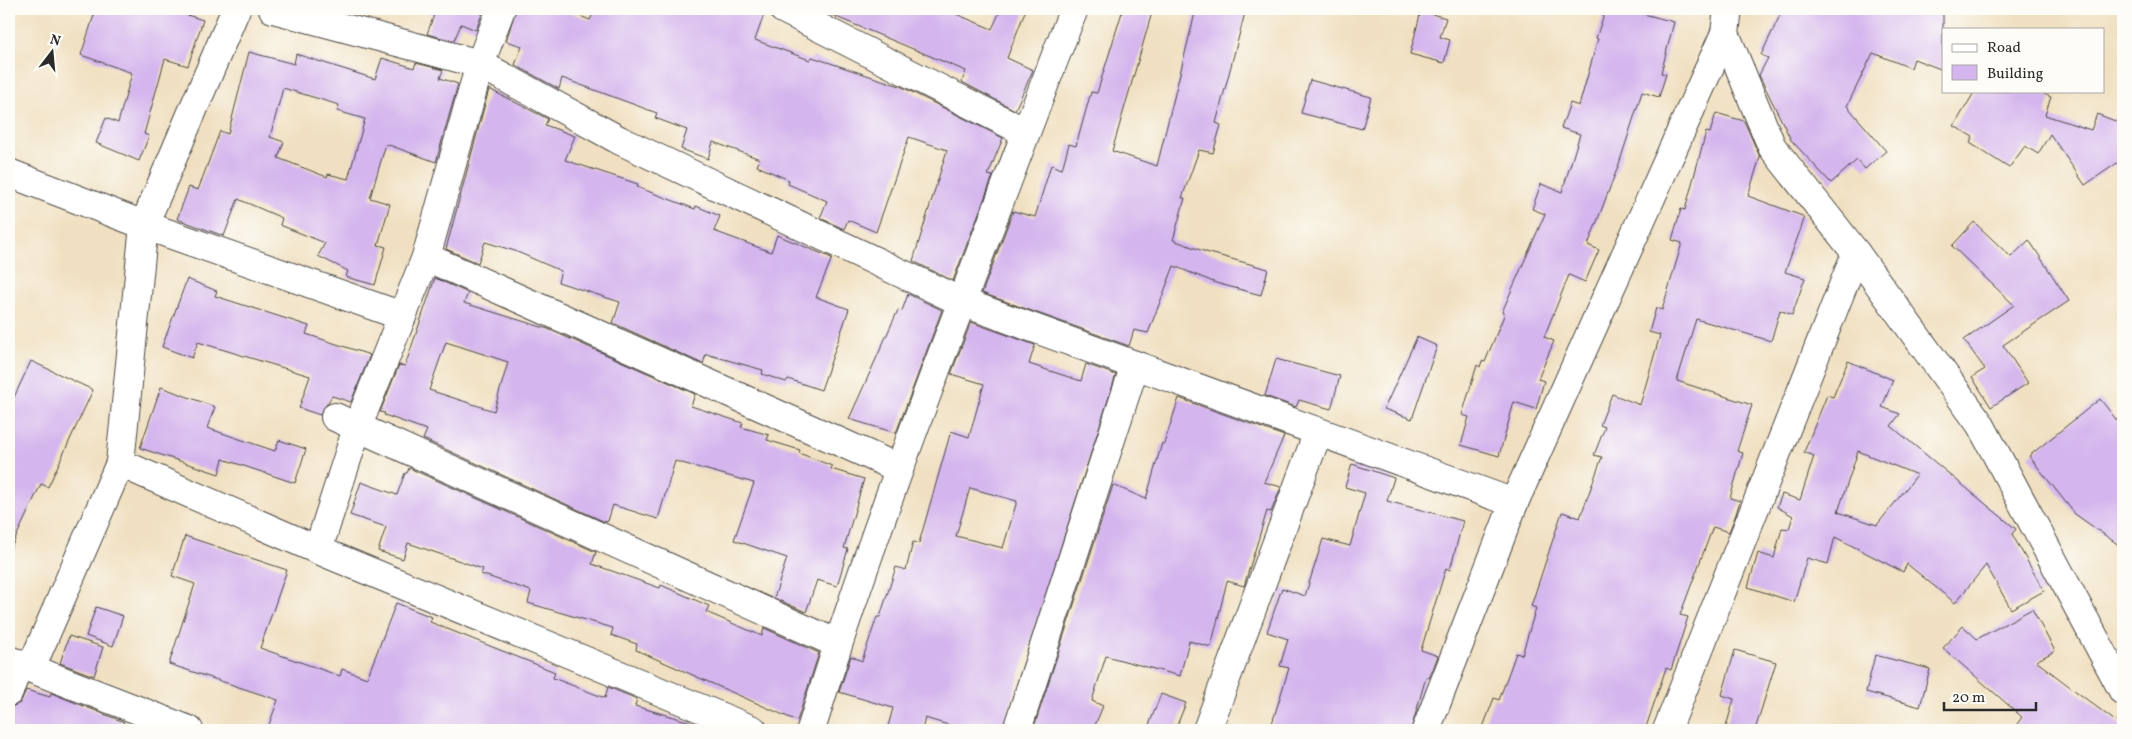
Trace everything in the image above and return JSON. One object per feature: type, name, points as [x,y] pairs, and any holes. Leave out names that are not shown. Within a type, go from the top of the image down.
[{"type":"street","points":[[9,692],[20,663],[120,463],[144,225],[236,9]]},
{"type":"street","points":[[273,9],[480,64],[619,140],[962,302],[1514,503]]},
{"type":"street","points":[[318,550],[346,422],[402,316],[426,257],[480,64],[502,9]]},
{"type":"street","points":[[783,9],[1025,132]]},
{"type":"street","points":[[811,730],[898,468],[1025,132],[1074,9]]},
{"type":"street","points":[[1726,21],[1772,147],[1856,253],[1980,424],[2123,691]]},
{"type":"street","points":[[1426,730],[1514,503],[1726,21]]},
{"type":"street","points":[[9,173],[144,225],[402,316]]},
{"type":"street","points":[[1667,730],[1856,253]]},
{"type":"street","points":[[426,257],[898,468]]},
{"type":"street","points":[[1017,730],[1135,365]]},
{"type":"street","points":[[346,422],[838,644]]},
{"type":"street","points":[[1207,730],[1318,432]]},
{"type":"street","points":[[120,463],[318,550],[753,730]]},
{"type":"street","points":[[20,663],[189,730]]},
{"type":"building","points":[[96,9],[168,9],[203,20],[188,66],[165,59],[144,134],[149,136],[139,161],[96,143],[106,118],[118,123],[132,73],[81,55]]},
{"type":"building","points":[[427,9],[484,9],[476,30],[461,24],[454,41],[427,34],[434,15],[427,12]]},
{"type":"building","points":[[516,9],[562,9],[590,20],[595,9],[766,9],[755,40],[810,60],[812,57],[900,86],[1003,138],[988,175],[993,176],[953,281],[913,261],[947,150],[909,137],[876,232],[848,220],[844,229],[820,218],[827,201],[788,184],[789,180],[757,166],[760,159],[713,142],[708,159],[681,149],[687,130],[655,118],[657,113],[562,78],[559,89],[515,65],[522,46],[506,41]]},
{"type":"building","points":[[817,9],[944,9],[992,29],[1001,9],[1026,9],[1007,58],[1033,70],[1015,110],[962,82],[966,71]]},
{"type":"building","points":[[1123,9],[1153,9],[1112,151],[1157,166],[1196,9],[1246,9],[1216,123],[1221,125],[1213,153],[1199,150],[1182,198],[1185,198],[1173,240],[1206,252],[1268,269],[1261,295],[1216,283],[1174,266],[1148,333],[1134,330],[1129,346],[982,293],[1013,211],[1035,217],[1051,165],[1062,169],[1069,144],[1076,146],[1091,92],[1097,93]]},
{"type":"building","points":[[1606,9],[1625,9],[1674,22],[1661,73],[1666,74],[1659,97],[1642,92],[1619,164],[1588,245],[1599,250],[1585,282],[1569,275],[1544,337],[1554,341],[1538,379],[1544,381],[1536,409],[1514,402],[1499,456],[1461,445],[1469,417],[1462,415],[1477,365],[1480,367],[1482,361],[1485,362],[1505,313],[1502,312],[1545,214],[1532,209],[1541,184],[1562,192],[1580,134],[1561,128],[1570,103],[1579,106],[1598,39],[1596,38]]},
{"type":"building","points":[[1783,9],[1943,9],[1942,70],[1914,59],[1911,68],[1873,53],[1847,106],[1886,151],[1865,169],[1857,160],[1831,183],[1791,140],[1759,75],[1768,58],[1761,55]]},
{"type":"building","points":[[1421,11],[1446,18],[1440,37],[1450,40],[1444,63],[1410,54]]},
{"type":"building","points":[[249,52],[294,64],[296,54],[375,79],[382,58],[414,68],[416,63],[443,70],[440,78],[458,84],[436,162],[386,144],[370,198],[390,204],[378,245],[386,247],[375,285],[346,277],[348,271],[318,256],[325,243],[280,225],[282,218],[238,199],[224,236],[177,219],[189,187],[198,190],[220,131],[228,134]],"holes":[[[283,88],[339,105],[337,111],[365,119],[348,179],[328,174],[327,177],[278,158],[284,142],[270,137]]]},
{"type":"building","points":[[1310,80],[1371,97],[1362,129],[1301,113]]},
{"type":"building","points":[[489,89],[548,119],[545,125],[575,136],[565,160],[638,184],[637,187],[695,209],[696,206],[720,216],[714,231],[771,252],[777,235],[832,258],[816,297],[849,309],[821,390],[788,379],[786,382],[762,374],[763,370],[706,354],[703,364],[613,323],[620,302],[558,282],[561,271],[515,251],[485,242],[478,263],[446,249]]},
{"type":"building","points":[[1974,92],[2039,92],[2051,97],[2045,115],[2091,130],[2097,114],[2123,124],[2123,159],[2085,185],[2050,134],[2038,154],[2025,146],[2009,168],[1970,143],[1973,137],[1954,126]]},
{"type":"building","points":[[1716,113],[1744,121],[1760,157],[1748,196],[1805,217],[1785,272],[1805,278],[1792,315],[1780,310],[1771,341],[1696,319],[1677,381],[1752,405],[1737,451],[1743,453],[1730,498],[1740,501],[1736,514],[1729,532],[1713,527],[1680,615],[1688,617],[1671,670],[1666,668],[1645,730],[1482,730],[1494,698],[1499,700],[1516,653],[1522,655],[1536,608],[1531,606],[1562,512],[1580,518],[1602,457],[1594,455],[1605,427],[1600,425],[1612,394],[1640,405],[1660,335],[1649,332],[1656,308],[1662,310],[1682,243],[1672,240],[1681,209],[1685,210],[1706,132],[1710,133]]},
{"type":"building","points":[[1974,222],[2011,257],[2029,240],[2069,301],[2003,345],[2028,383],[1991,407],[1972,377],[1985,369],[1964,340],[2014,305],[1952,246]]},
{"type":"building","points":[[435,278],[468,293],[464,303],[548,329],[695,394],[691,406],[743,423],[741,427],[769,435],[767,440],[800,450],[799,453],[832,466],[831,469],[864,479],[844,548],[848,549],[837,586],[817,580],[806,612],[774,598],[787,558],[734,540],[754,483],[675,461],[658,519],[613,505],[608,521],[605,522],[423,439],[427,430],[380,412],[399,365],[405,366]],"holes":[[[446,342],[508,362],[494,411],[429,390]]]},
{"type":"building","points":[[187,279],[217,291],[215,296],[309,326],[306,334],[370,355],[351,402],[332,396],[320,415],[299,408],[310,376],[198,342],[192,358],[162,347]]},
{"type":"building","points":[[908,294],[942,310],[896,433],[849,419],[898,310],[902,311]]},
{"type":"building","points":[[971,322],[1035,345],[1029,364],[1081,381],[1086,364],[1116,375],[1002,730],[965,730],[925,718],[922,730],[887,730],[893,708],[839,692],[851,656],[862,661],[877,617],[880,617],[896,567],[906,570],[913,542],[919,543],[951,431],[969,437],[984,384],[951,374]],"holes":[[[970,488],[1017,501],[1003,548],[956,536]]]},
{"type":"building","points":[[1417,337],[1437,346],[1412,419],[1384,409]]},
{"type":"building","points":[[1276,359],[1340,376],[1331,409],[1299,400],[1296,407],[1265,396]]},
{"type":"building","points":[[31,361],[93,390],[48,487],[41,484],[9,552],[9,408]]},
{"type":"building","points":[[1848,361],[1893,380],[1882,407],[1900,414],[1891,426],[2016,529],[2012,534],[2044,591],[2011,609],[1986,565],[1955,603],[1907,564],[1903,572],[1835,537],[1828,564],[1807,558],[1794,602],[1748,587],[1758,553],[1774,558],[1782,528],[1789,529],[1793,516],[1777,507],[1782,494],[1800,500],[1814,456],[1804,452],[1827,395],[1833,397]],"holes":[[[1858,451],[1917,475],[1877,525],[1838,512]]]},
{"type":"building","points":[[161,387],[215,407],[207,428],[275,451],[279,440],[306,449],[295,483],[223,459],[219,474],[140,448]]},
{"type":"building","points":[[1179,398],[1284,436],[1264,482],[1281,487],[1271,512],[1267,511],[1244,586],[1227,581],[1211,647],[1189,641],[1180,676],[1106,656],[1092,701],[1103,706],[1093,730],[1033,730],[1113,485],[1146,499],[1162,443],[1164,444]]},
{"type":"building","points":[[2100,399],[2123,428],[2123,548],[2075,514],[2029,456]]},
{"type":"building","points":[[1352,464],[1394,478],[1387,501],[1463,521],[1450,570],[1446,568],[1421,650],[1438,656],[1429,678],[1426,677],[1411,730],[1270,730],[1289,668],[1280,666],[1288,639],[1267,632],[1282,588],[1305,596],[1323,539],[1350,546],[1365,493],[1345,487]]},
{"type":"building","points":[[409,468],[596,552],[592,564],[660,588],[661,585],[709,606],[706,612],[762,636],[764,628],[819,653],[797,721],[636,650],[637,644],[611,635],[613,628],[528,603],[531,591],[481,574],[483,569],[408,543],[403,559],[378,551],[386,527],[350,515],[361,482],[397,495],[405,473],[407,473]]},
{"type":"building","points":[[185,536],[287,570],[260,648],[340,676],[342,669],[367,678],[396,603],[432,617],[430,622],[555,672],[553,678],[605,698],[608,687],[637,699],[635,706],[694,723],[693,730],[267,730],[278,700],[169,664],[195,584],[172,576]]},
{"type":"building","points":[[96,607],[123,616],[113,646],[86,636]]},
{"type":"building","points":[[2032,609],[2055,651],[2036,661],[2123,727],[2123,730],[2013,730],[2022,717],[1943,648],[1963,626],[1977,639]]},
{"type":"building","points":[[69,636],[103,647],[94,676],[60,663]]},
{"type":"building","points":[[1735,650],[1776,662],[1755,730],[1725,730],[1734,699],[1722,695]]},
{"type":"building","points":[[1875,655],[1930,669],[1920,707],[1866,692]]},
{"type":"building","points":[[26,690],[50,697],[51,693],[124,722],[122,730],[9,730],[11,707],[20,703]]},
{"type":"building","points":[[1161,694],[1186,703],[1175,730],[1147,730]]}]
